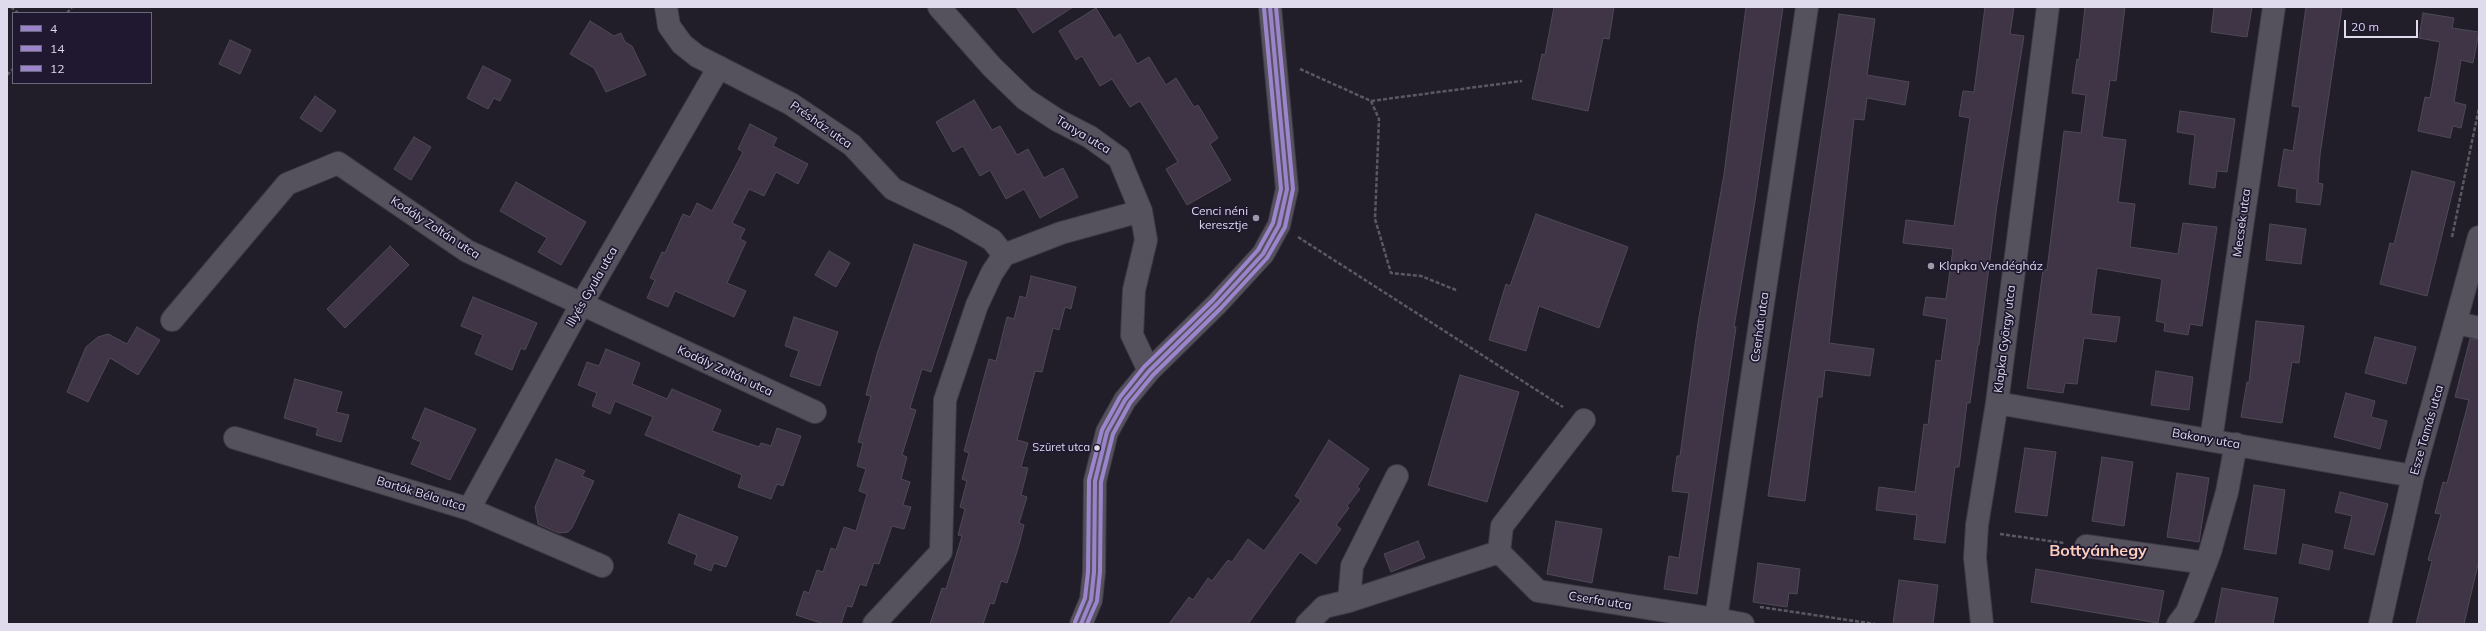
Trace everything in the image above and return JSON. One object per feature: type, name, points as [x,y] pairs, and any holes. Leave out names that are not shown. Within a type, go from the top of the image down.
[{"type":"street","name":"Présház utca","points":[[666,7],[669,26],[682,44],[697,56],[791,104],[852,145],[893,189],[956,219],[992,240],[1004,255]]},
{"type":"street","name":"Tanya utca","points":[[939,7],[992,67],[1025,99],[1057,120],[1090,137],[1119,158],[1141,211],[1146,240],[1134,290],[1132,335],[1149,371]]},
{"type":"street","points":[[1081,624],[1091,600],[1094,572],[1095,481],[1108,432],[1125,400],[1149,371],[1217,304],[1263,254],[1279,225],[1287,189],[1276,57],[1270,7]]},
{"type":"street","name":"Cserhát utca","points":[[1716,620],[1807,7]]},
{"type":"street","name":"Klapka György utca","points":[[1982,624],[1975,558],[1977,525],[1997,403],[2048,7]]},
{"type":"street","name":"Mecsek utca","points":[[2212,440],[2274,7]]},
{"type":"street","name":"Illyés Gyula utca","points":[[469,509],[581,305],[719,67]]},
{"type":"street","name":"Kodály Zoltán utca","points":[[172,320],[287,184],[338,163],[467,251],[815,412]]},
{"type":"street","points":[[874,624],[941,552],[945,400],[976,305],[992,273],[1004,255],[1060,233],[1141,211]]},
{"type":"street","name":"Esze Tamás utca","points":[[2380,624],[2413,476],[2457,323],[2479,237]]},
{"type":"street","points":[[2457,323],[2479,328]]},
{"type":"street","name":"Bakony utca","points":[[1997,403],[2413,476]]},
{"type":"street","points":[[1308,624],[1324,607],[1349,601],[1499,552],[1502,526],[1584,420]]},
{"type":"street","name":"Bartók Béla utca","points":[[235,438],[469,509],[602,566]]},
{"type":"street","points":[[2178,624],[2187,612],[2206,563],[2227,492],[2236,444]]},
{"type":"street","points":[[1349,601],[1352,566],[1397,476]]},
{"type":"street","points":[[2086,546],[2206,563]]},
{"type":"street","name":"Cserfa utca","points":[[1499,552],[1538,591],[1716,620]]},
{"type":"street","points":[[1716,620],[1743,624]]},
{"type":"path","points":[[1276,57],[1371,101],[1522,81]]},
{"type":"path","points":[[1371,101],[1379,119],[1375,220],[1392,273],[1421,276],[1456,290]]},
{"type":"path","points":[[1279,225],[1584,420]]},
{"type":"path","points":[[1994,533],[2086,546]]},
{"type":"path","points":[[1758,607],[1875,624]]},
{"type":"building","points":[[1016,7],[1073,7],[1033,33]]},
{"type":"building","points":[[1554,7],[1614,7],[1609,39],[1603,38],[1588,111],[1532,99],[1542,54],[1545,55]]},
{"type":"building","points":[[1746,7],[1783,7],[1755,201],[1734,327],[1736,327],[1697,594],[1664,589],[1669,556],[1679,558],[1689,493],[1672,491],[1677,456],[1680,456],[1698,323],[1724,174]]},
{"type":"building","points":[[1985,7],[2014,7],[2010,34],[2024,36],[1997,205],[1970,403],[1967,403],[1959,467],[1955,467],[1945,543],[1914,539],[1917,515],[1876,510],[1879,487],[1915,492],[1924,424],[1928,425],[1936,360],[1941,361],[1947,319],[1923,315],[1926,297],[1946,299],[1953,249],[1903,243],[1906,220],[1954,226],[1970,118],[1959,116],[1963,91],[1974,92]]},
{"type":"building","points":[[2085,7],[2125,7],[2116,81],[2110,80],[2102,137],[2126,140],[2118,202],[2135,204],[2130,247],[2178,254],[2183,223],[2217,227],[2202,326],[2190,324],[2188,335],[2164,331],[2165,323],[2156,321],[2162,279],[2097,268],[2091,314],[2120,317],[2116,342],[2084,338],[2077,384],[2065,383],[2063,393],[2027,388],[2043,270],[2047,270],[2064,131],[2081,133],[2086,95],[2072,93],[2077,59],[2079,60]]},
{"type":"building","points":[[2214,7],[2252,7],[2247,37],[2211,32]]},
{"type":"building","points":[[2306,7],[2342,7],[2320,155],[2318,183],[2323,184],[2320,205],[2296,202],[2297,189],[2278,186],[2284,149],[2293,151],[2300,107],[2292,106]]},
{"type":"building","points":[[1096,8],[1114,38],[1120,34],[1137,64],[1149,57],[1166,85],[1176,78],[1194,107],[1198,105],[1218,138],[1210,144],[1231,180],[1187,205],[1166,169],[1178,162],[1140,101],[1130,107],[1112,79],[1100,86],[1082,56],[1076,60],[1059,31]]},
{"type":"building","points":[[2423,13],[2454,18],[2452,28],[2479,32],[2473,63],[2461,60],[2454,102],[2466,105],[2461,128],[2453,126],[2450,138],[2418,131],[2425,97],[2430,98],[2440,42],[2419,38]]},
{"type":"building","points":[[1839,14],[1875,19],[1867,75],[1909,82],[1905,105],[1867,98],[1864,120],[1854,119],[1829,343],[1874,349],[1870,376],[1825,370],[1822,397],[1818,397],[1805,501],[1768,496]]},
{"type":"building","points":[[590,21],[614,36],[621,33],[625,42],[632,46],[646,75],[606,92],[594,68],[570,54]]},
{"type":"building","points":[[230,40],[251,50],[240,74],[219,64]]},
{"type":"building","points":[[483,66],[511,80],[500,101],[494,98],[488,109],[467,98]]},
{"type":"building","points":[[315,96],[336,111],[321,132],[300,118]]},
{"type":"building","points":[[974,100],[992,130],[1000,126],[1017,155],[1028,149],[1044,178],[1063,168],[1078,197],[1040,218],[1024,189],[1006,199],[990,170],[980,176],[963,146],[953,152],[936,122]]},
{"type":"building","points":[[2180,111],[2235,119],[2227,172],[2217,171],[2215,188],[2189,184],[2195,135],[2177,132]]},
{"type":"building","points":[[750,124],[777,138],[773,146],[808,164],[798,184],[776,172],[764,196],[749,189],[732,223],[745,229],[740,239],[746,242],[727,283],[746,291],[734,317],[675,291],[668,307],[647,298],[655,280],[650,278],[662,252],[665,253],[683,214],[690,217],[697,203],[712,211],[743,152],[738,149]]},
{"type":"building","points":[[414,137],[431,147],[411,180],[394,169]]},
{"type":"building","points":[[2412,171],[2455,182],[2427,296],[2380,284],[2390,243],[2394,244]]},
{"type":"building","points":[[516,182],[586,222],[561,265],[538,252],[547,238],[500,211]]},
{"type":"building","points":[[1536,214],[1628,247],[1599,328],[1539,306],[1526,351],[1489,340],[1506,284],[1510,286]]},
{"type":"building","points":[[2270,224],[2306,229],[2301,264],[2266,260]]},
{"type":"building","points":[[914,244],[967,262],[931,372],[922,369],[910,408],[916,410],[902,455],[907,457],[901,479],[910,482],[903,505],[911,507],[904,529],[892,526],[879,564],[874,563],[866,586],[860,584],[852,607],[847,606],[841,624],[824,624],[796,615],[804,591],[809,593],[817,570],[823,572],[831,548],[836,550],[844,527],[856,531],[867,494],[859,491],[866,469],[857,466],[863,443],[858,442],[871,396],[866,395],[877,354]]},
{"type":"building","points":[[390,246],[409,265],[345,328],[327,309]]},
{"type":"building","points":[[829,251],[850,263],[836,287],[815,275]]},
{"type":"building","points":[[1031,276],[1076,287],[1071,309],[1065,307],[1059,330],[1053,328],[1042,372],[1035,371],[1017,440],[1028,443],[1021,467],[1028,468],[1021,495],[1027,497],[1019,523],[1024,525],[1019,545],[1007,583],[1001,581],[994,604],[990,603],[983,624],[930,624],[942,588],[946,589],[962,536],[958,535],[965,509],[960,507],[967,481],[962,479],[969,453],[964,451],[989,359],[996,361],[1007,317],[1014,319],[1020,296],[1026,298]]},
{"type":"building","points":[[473,297],[537,323],[525,350],[521,348],[512,370],[475,354],[483,335],[461,326]]},
{"type":"building","points":[[794,317],[838,332],[820,386],[790,376],[799,351],[785,346]]},
{"type":"building","points":[[2256,321],[2304,326],[2299,363],[2292,362],[2282,423],[2241,417],[2247,382],[2249,383]]},
{"type":"building","points":[[137,327],[160,340],[138,375],[110,358],[88,402],[67,392],[86,347],[98,337],[108,334],[127,344]]},
{"type":"building","points":[[2375,337],[2416,347],[2406,384],[2365,373]]},
{"type":"building","points":[[2470,339],[2479,340],[2479,560],[2464,624],[2416,624],[2432,561],[2428,560],[2441,514],[2435,513],[2443,482],[2447,483],[2469,400],[2455,397]]},
{"type":"building","points":[[606,349],[640,363],[632,384],[667,399],[672,389],[721,410],[712,431],[759,447],[761,443],[771,446],[777,428],[801,436],[783,486],[777,484],[771,499],[738,487],[742,475],[645,435],[653,417],[615,401],[610,414],[592,406],[597,393],[578,385],[587,362],[599,366]]},
{"type":"building","points":[[2156,371],[2193,377],[2189,410],[2151,405]]},
{"type":"building","points":[[1460,375],[1519,392],[1487,502],[1428,485]]},
{"type":"building","points":[[295,379],[342,392],[336,412],[349,415],[341,442],[316,435],[318,428],[284,418]]},
{"type":"building","points":[[2346,393],[2375,401],[2371,417],[2387,421],[2380,449],[2334,437]]},
{"type":"building","points":[[425,408],[476,429],[450,480],[411,464],[421,442],[412,438]]},
{"type":"building","points":[[1329,440],[1369,469],[1357,487],[1360,489],[1347,506],[1349,508],[1336,525],[1341,529],[1316,564],[1300,552],[1248,624],[1169,624],[1189,597],[1193,600],[1208,578],[1212,581],[1228,560],[1232,562],[1248,539],[1264,551],[1301,500],[1295,496]]},
{"type":"building","points":[[2025,448],[2056,452],[2047,516],[2015,512]]},
{"type":"building","points":[[2102,457],[2133,462],[2124,526],[2092,521]]},
{"type":"building","points":[[556,459],[585,471],[582,476],[594,481],[572,528],[568,532],[559,533],[538,524],[535,507]]},
{"type":"building","points":[[2177,473],[2209,478],[2199,542],[2167,537]]},
{"type":"building","points":[[2254,485],[2285,490],[2276,554],[2244,549]]},
{"type":"building","points":[[2340,492],[2388,504],[2374,555],[2344,548],[2352,516],[2335,512]]},
{"type":"building","points":[[679,514],[738,537],[726,567],[714,563],[711,571],[694,564],[697,555],[668,543]]},
{"type":"building","points":[[1556,521],[1602,529],[1592,583],[1547,574]]},
{"type":"building","points":[[1418,541],[1425,558],[1391,572],[1384,554]]},
{"type":"building","points":[[2303,544],[2333,551],[2329,570],[2299,563]]},
{"type":"building","points":[[1758,563],[1800,569],[1797,594],[1789,593],[1787,607],[1753,602]]},
{"type":"building","points":[[2036,569],[2164,591],[2158,623],[2031,602]]},
{"type":"building","points":[[1899,580],[1938,585],[1933,624],[1893,624]]},
{"type":"building","points":[[2222,588],[2278,598],[2273,624],[2215,624]]},
{"type":"transit line","name":"4","points":[[1081,624],[1091,600],[1094,572],[1095,481],[1107,432],[1125,400],[1149,371],[1217,304],[1263,254],[1279,225],[1287,189],[1270,7]]},
{"type":"transit line","name":"14","points":[[1087,624],[1097,601],[1100,572],[1101,482],[1113,434],[1130,403],[1153,375],[1221,308],[1267,258],[1285,227],[1293,189],[1276,7]]},
{"type":"transit line","name":"12","points":[[1075,622],[1085,598],[1088,572],[1089,480],[1102,430],[1120,397],[1144,367],[1213,300],[1258,250],[1273,223],[1281,189],[1264,8]]},
{"type":"place","name":"Cenci néni keresztje","points":[[1256,218]]},
{"type":"place","name":"Klapka Vendégház","points":[[1931,266]]},
{"type":"place","name":"Szüret utca","points":[[1097,448]]},
{"type":"district","name":"Bottyánhegy","points":[[2098,551]]}]
